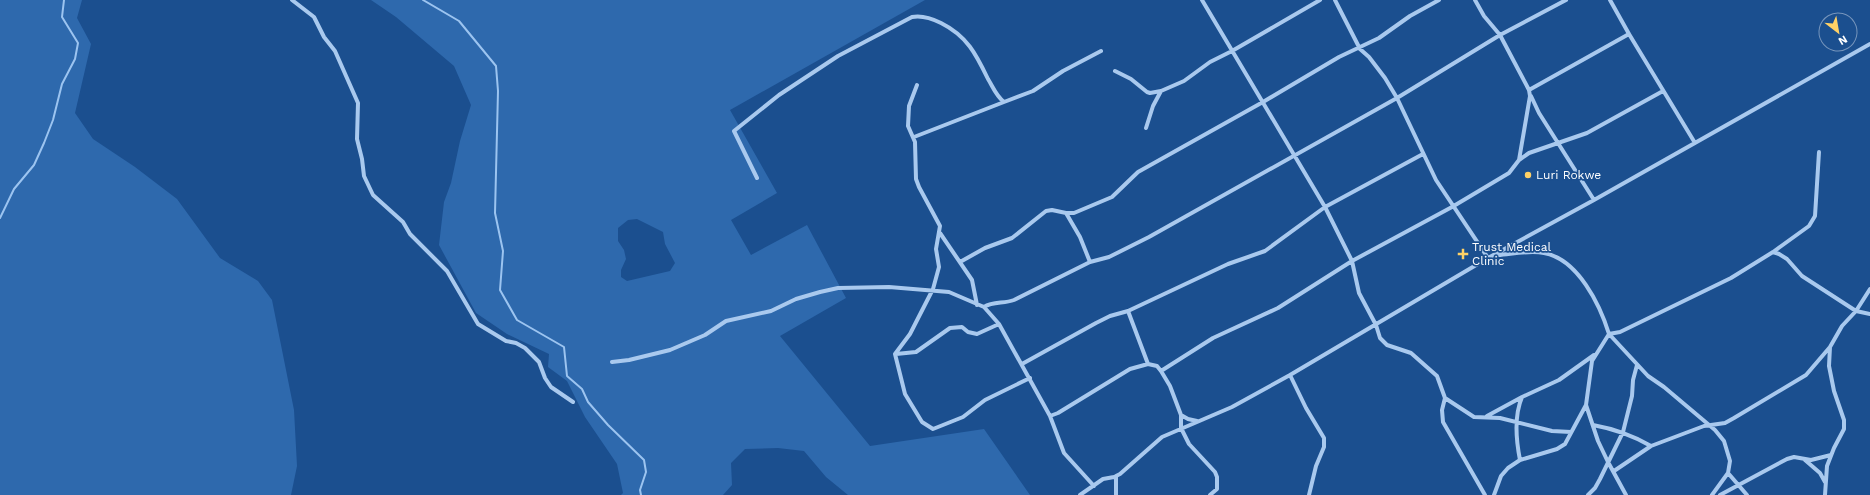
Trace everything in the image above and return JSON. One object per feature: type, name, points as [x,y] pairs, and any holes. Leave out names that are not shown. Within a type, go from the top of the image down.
[{"type":"street","points":[[292,0],[314,17],[324,37],[335,51],[358,103],[357,139],[364,176],[373,195],[403,222],[410,234],[447,271],[478,324],[506,342],[516,343],[525,348],[539,362],[545,378],[551,387],[573,402]]},
{"type":"street","points":[[1202,0],[1325,207],[1352,261],[1359,293],[1376,325],[1380,338],[1387,345],[1411,353],[1437,376],[1445,398],[1442,410],[1443,422],[1485,495]]},
{"type":"street","points":[[1114,71],[1131,79],[1147,92],[1150,93],[1161,91],[1184,81],[1210,62],[1232,51],[1320,0]]},
{"type":"street","points":[[1335,0],[1360,49],[1369,57],[1385,78],[1397,98],[1423,154],[1452,207],[1488,258]]},
{"type":"street","points":[[960,262],[985,248],[1012,238],[1046,211],[1052,210],[1066,214],[1074,213],[1112,197],[1138,172],[1263,102],[1333,60],[1360,49],[1440,0]]},
{"type":"street","points":[[1475,0],[1484,16],[1500,35],[1529,90],[1530,96],[1519,160]]},
{"type":"street","points":[[984,307],[989,303],[1003,303],[1014,300],[1090,262],[1109,257],[1149,237],[1294,154],[1397,98],[1500,35],[1566,0]]},
{"type":"street","points":[[1610,0],[1695,143]]},
{"type":"street","points":[[757,178],[734,131],[780,95],[838,56],[920,15],[933,19],[947,26],[964,39],[974,50],[996,94],[1004,102]]},
{"type":"street","points":[[1529,90],[1629,34]]},
{"type":"street","points":[[1080,495],[1103,479],[1116,476],[1162,437],[1232,406],[1290,375],[1488,258],[1594,200],[1870,44]]},
{"type":"street","points":[[914,137],[1034,91],[1063,70],[1101,51]]},
{"type":"street","points":[[895,354],[910,334],[933,289],[939,267],[936,249],[940,226],[916,179],[916,152],[914,137],[908,126],[909,106],[917,85]]},
{"type":"street","points":[[1146,128],[1153,106],[1161,91]]},
{"type":"street","points":[[1161,371],[1213,338],[1278,308],[1352,261],[1452,207],[1509,173],[1519,160],[1529,153],[1587,133],[1663,91]]},
{"type":"street","points":[[1530,96],[1594,200]]},
{"type":"street","points":[[1494,495],[1501,476],[1508,468],[1520,460],[1557,449],[1565,444],[1586,405],[1592,361],[1609,334],[1620,332],[1731,278],[1773,252],[1810,226],[1816,216],[1819,152]]},
{"type":"street","points":[[1022,364],[1110,316],[1128,311],[1228,264],[1265,251],[1325,207],[1423,154]]},
{"type":"street","points":[[1066,214],[1080,237],[1090,262]]},
{"type":"street","points":[[940,233],[972,280],[977,305]]},
{"type":"street","points":[[1495,255],[1544,252],[1555,256],[1573,268],[1601,310],[1609,334],[1648,376],[1664,387],[1715,430],[1724,441],[1730,461],[1728,472],[1712,495]]},
{"type":"street","points":[[1773,252],[1786,259],[1802,276],[1856,311],[1870,314]]},
{"type":"street","points":[[612,362],[629,360],[670,350],[705,335],[726,321],[771,311],[796,299],[820,292],[851,287],[933,289],[949,292],[984,307],[999,324],[1050,416],[1064,453],[1094,486]]},
{"type":"street","points":[[1614,471],[1651,446],[1709,425],[1725,423],[1806,375],[1830,347],[1842,326],[1856,311],[1870,289]]},
{"type":"street","points":[[1128,311],[1148,364]]},
{"type":"street","points":[[895,354],[916,352],[950,328],[962,327],[972,334],[977,334],[999,324]]},
{"type":"street","points":[[1825,495],[1827,466],[1844,429],[1844,420],[1834,391],[1829,366],[1830,347]]},
{"type":"street","points":[[895,354],[905,394],[922,422],[930,428],[936,428],[963,417],[985,400],[1030,378]]},
{"type":"street","points":[[1486,417],[1522,397],[1559,380],[1596,354]]},
{"type":"street","points":[[1050,416],[1058,414],[1130,369],[1148,364],[1157,366],[1170,386],[1181,415],[1181,428],[1189,444],[1215,472],[1217,477],[1217,489],[1210,495]]},
{"type":"street","points":[[1588,495],[1595,488],[1623,432],[1632,396],[1633,380],[1637,365]]},
{"type":"street","points":[[1290,375],[1306,408],[1324,438],[1324,447],[1316,466],[1309,495]]},
{"type":"street","points":[[1520,460],[1517,421],[1518,408],[1522,397]]},
{"type":"street","points":[[1445,398],[1474,417],[1517,421],[1552,431],[1571,432]]},
{"type":"street","points":[[1586,405],[1608,462],[1626,495]]},
{"type":"street","points":[[1181,415],[1188,419],[1198,421]]},
{"type":"street","points":[[1593,425],[1623,432],[1634,436],[1651,446]]},
{"type":"street","points":[[1720,495],[1787,459],[1794,457],[1818,459],[1831,455]]},
{"type":"street","points":[[1805,459],[1820,473],[1825,482]]},
{"type":"street","points":[[1728,472],[1747,495]]},
{"type":"street","points":[[1116,476],[1116,495]]},
{"type":"shaded area","points":[[0,0],[82,0],[77,18],[91,44],[75,113],[93,139],[135,167],[177,199],[220,258],[258,281],[272,300],[294,410],[297,466],[291,495],[0,495]]},
{"type":"shaded area","points":[[371,0],[925,0],[730,110],[777,193],[731,220],[751,255],[807,225],[846,298],[780,336],[870,446],[984,429],[1030,495],[848,495],[826,477],[804,451],[778,448],[745,449],[731,463],[732,485],[723,495],[621,495],[623,493],[617,464],[585,417],[567,381],[548,367],[549,354],[507,334],[476,313],[439,245],[444,202],[451,183],[460,141],[471,105],[454,66],[396,17]],"holes":[[[637,219],[663,232],[665,244],[675,263],[670,271],[627,281],[621,277],[621,270],[626,259],[624,250],[618,241],[618,228],[628,220]]]},
{"type":"waterway","points":[[0,218],[14,189],[34,165],[53,120],[62,84],[75,59],[78,43],[62,17],[64,0]]},
{"type":"waterway","points":[[423,0],[459,21],[496,66],[498,91],[495,213],[503,251],[500,290],[517,320],[564,347],[567,376],[582,389],[588,402],[608,425],[644,460],[646,472],[640,490],[641,495]]},
{"type":"place","name":"Luri Rokwe","points":[[1528,175]]},
{"type":"place","name":"Trust Medical Clinic","points":[[1463,254]]}]
